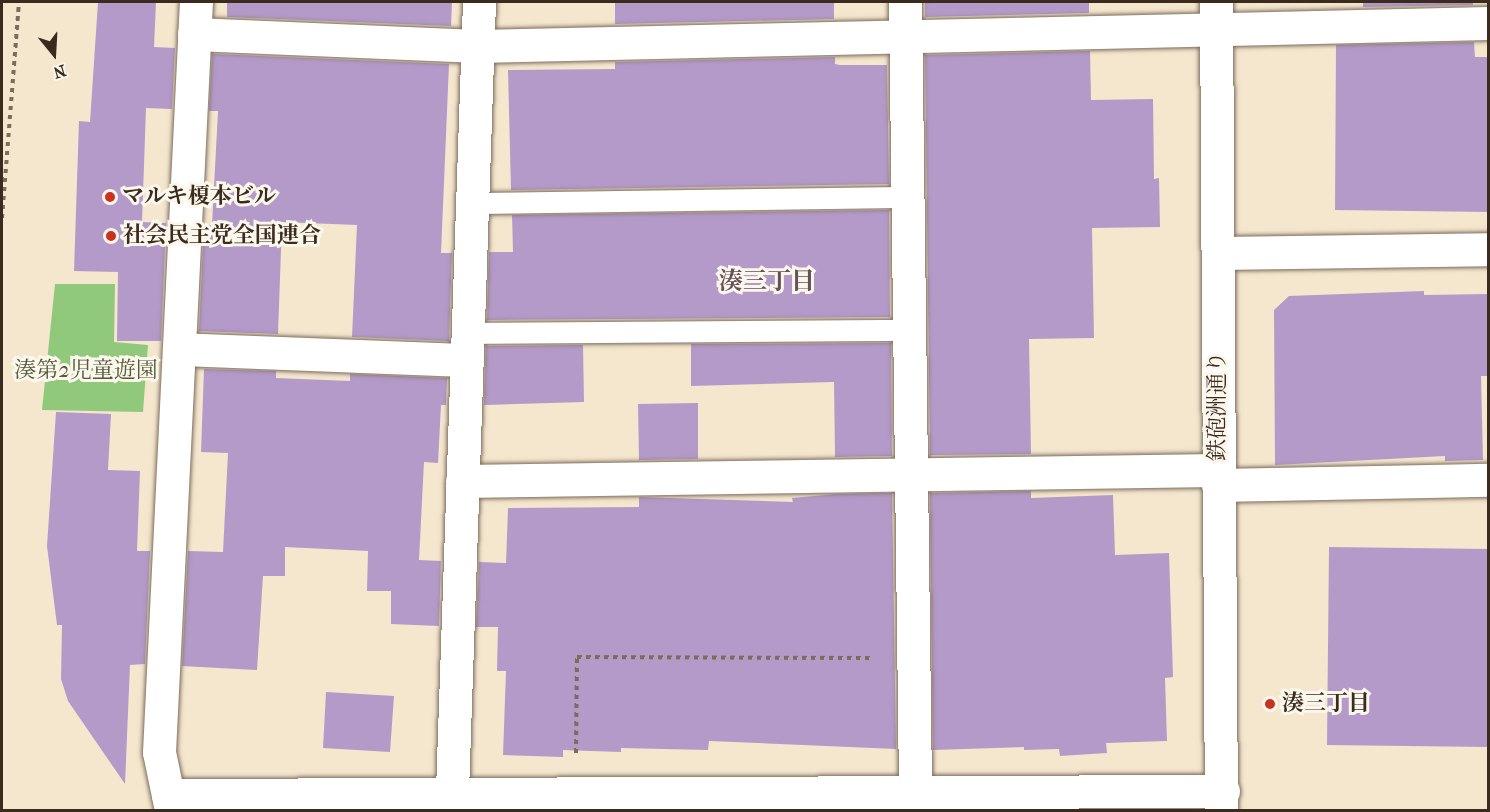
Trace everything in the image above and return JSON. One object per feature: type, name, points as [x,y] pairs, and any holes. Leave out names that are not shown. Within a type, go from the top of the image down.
[{"type":"street","points":[[196,2],[159,752],[170,803],[452,791],[507,801],[575,791],[915,790],[1222,801]]},
{"type":"street","points":[[452,791],[479,2]]},
{"type":"street","points":[[905,2],[915,790]]},
{"type":"street","points":[[194,34],[478,46],[906,35],[1216,15],[1488,23]]},
{"type":"street","name":"鉄砲洲通り","points":[[1216,15],[1222,801]]},
{"type":"street","points":[[1218,253],[1488,249]]},
{"type":"street","points":[[179,349],[467,346]]},
{"type":"street","points":[[462,481],[910,475],[1488,480]]},
{"type":"lane","points":[[473,203],[907,197]]},
{"type":"lane","points":[[467,346],[908,330]]},
{"type":"path","points":[[2,218],[19,2]]},
{"type":"path","points":[[575,791],[577,657],[913,658]]},
{"type":"green space","name":"湊第2児童遊園","points":[[55,284],[115,284],[114,342],[148,345],[143,412],[42,410]]},
{"type":"building","points":[[98,2],[156,2],[154,47],[175,48],[172,109],[146,108],[142,222],[166,223],[161,341],[117,341],[118,272],[74,271],[79,121],[90,122]]},
{"type":"building","points":[[227,2],[452,2],[451,26],[227,17]]},
{"type":"building","points":[[615,2],[834,2],[834,19],[615,24]]},
{"type":"building","points":[[925,2],[1089,2],[1089,13],[925,17]]},
{"type":"building","points":[[1363,2],[1473,2],[1473,5],[1363,7]]},
{"type":"building","points":[[1474,42],[1475,57],[1488,57],[1488,212],[1335,210],[1336,45]]},
{"type":"building","points":[[1090,51],[1091,100],[1153,99],[1154,179],[1159,178],[1160,227],[1092,228],[1094,338],[1029,339],[1031,454],[930,455],[925,55]]},
{"type":"building","points":[[212,54],[449,64],[441,253],[452,253],[449,341],[352,337],[357,225],[282,222],[278,334],[199,331],[204,225],[212,225],[218,111],[209,111]]},
{"type":"building","points":[[835,57],[835,64],[840,65],[887,65],[889,184],[511,190],[508,70],[615,69],[615,62]]},
{"type":"building","points":[[889,210],[890,317],[487,320],[489,252],[513,252],[512,215]]},
{"type":"building","points":[[1424,291],[1424,295],[1488,294],[1488,376],[1481,376],[1483,460],[1445,461],[1445,456],[1275,465],[1274,310],[1289,296]]},
{"type":"building","points":[[891,343],[892,456],[835,457],[834,382],[691,386],[691,344]]},
{"type":"building","points":[[583,345],[584,402],[484,405],[486,346]]},
{"type":"building","points":[[204,369],[276,371],[276,378],[350,381],[350,374],[447,378],[446,405],[441,405],[438,463],[424,462],[419,560],[441,561],[439,626],[391,624],[391,591],[367,591],[368,551],[285,547],[285,576],[263,576],[257,670],[182,666],[188,551],[223,552],[228,453],[201,452]]},
{"type":"building","points":[[698,403],[698,459],[639,460],[638,404]]},
{"type":"building","points":[[56,412],[111,414],[108,470],[140,471],[137,551],[150,551],[145,664],[130,665],[125,784],[68,701],[61,679],[62,625],[57,625],[47,546]]},
{"type":"building","points":[[1031,491],[1031,498],[1113,495],[1115,555],[1169,553],[1173,677],[1165,678],[1167,741],[1106,743],[1107,753],[1060,756],[1059,749],[1024,750],[1024,747],[933,750],[930,493]]},
{"type":"building","points":[[892,493],[896,749],[709,741],[708,750],[621,748],[621,752],[563,750],[563,757],[503,755],[506,671],[497,671],[498,627],[476,627],[479,562],[506,563],[508,508],[639,507],[639,497],[793,502],[792,498]]},
{"type":"building","points":[[1329,547],[1488,549],[1488,747],[1327,745]]},
{"type":"building","points":[[326,692],[394,696],[390,752],[323,748]]},
{"type":"place","name":"マルキ榎本ビル","points":[[110,197]]},
{"type":"place","name":"社会民主党全国連合","points":[[111,236]]},
{"type":"place","name":"湊三丁目","points":[[1270,704]]},
{"type":"district","name":"湊三丁目","points":[[767,282]]}]
